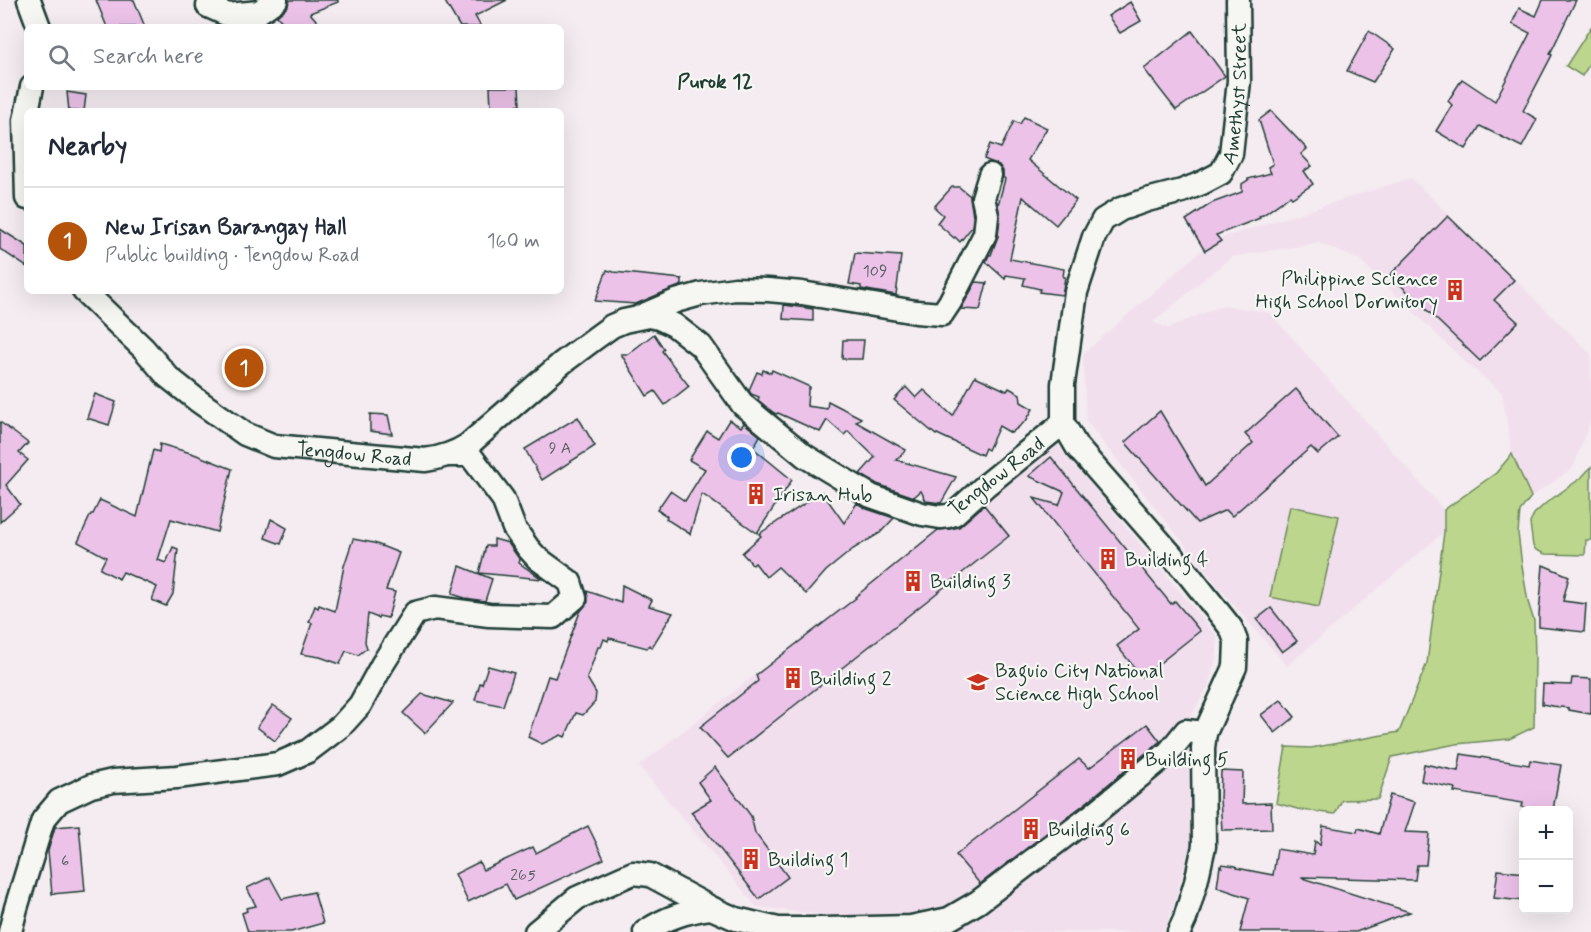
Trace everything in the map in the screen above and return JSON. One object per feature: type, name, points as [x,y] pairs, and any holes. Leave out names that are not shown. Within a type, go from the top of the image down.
[{"type":"street","points":[[29,0],[38,24]]},
{"type":"street","points":[[208,6],[228,15],[260,12],[276,0]]},
{"type":"street","name":"Amethyst Street","points":[[1063,423],[1064,384],[1076,292],[1094,237],[1103,220],[1121,209],[1182,191],[1221,173],[1231,154],[1239,81],[1238,0]]},
{"type":"street","points":[[28,108],[31,90]]},
{"type":"street","name":"Tengdow Road","points":[[637,318],[676,301],[701,294],[735,289],[802,293],[916,312],[942,314],[985,234],[987,216],[983,198],[990,175]]},
{"type":"street","name":"Tengdow Road","points":[[87,294],[144,349],[168,377],[245,434],[274,446],[425,460],[450,455],[468,445],[562,363],[594,339],[624,321],[648,316],[674,325],[701,346],[743,405],[805,456],[871,496],[922,514],[940,517],[954,514],[1063,423]]},
{"type":"street","points":[[1063,423],[1085,457],[1189,574],[1231,628],[1236,640],[1235,667],[1205,733],[1203,748],[1204,846],[1196,882],[1179,932]]},
{"type":"street","points":[[10,932],[43,820],[59,801],[91,786],[113,781],[177,777],[278,764],[308,751],[341,726],[360,705],[415,613],[435,608],[489,615],[553,617],[575,598],[570,582],[537,558],[524,542],[514,528],[503,499],[470,455],[450,455]]},
{"type":"street","points":[[536,932],[577,898],[633,873],[650,875],[735,919],[778,929],[910,927],[949,919],[978,902],[1095,813],[1169,752],[1186,731],[1205,733]]},
{"type":"street","points":[[645,932],[683,912],[711,908]]},
{"type":"shaded area","points":[[1411,178],[1591,354],[1591,419],[1573,468],[1531,497],[1512,454],[1502,393],[1464,361],[1360,260],[1319,243],[1231,257],[1153,322],[1168,328],[1223,305],[1270,313],[1444,510],[1444,532],[1287,666],[1221,590],[1086,421],[1083,354],[1212,241]]},
{"type":"shaded area","name":"Baguio City National Science High School","points":[[1054,440],[1217,636],[1217,654],[1211,677],[1187,727],[988,894],[931,917],[868,920],[757,907],[639,766]]},
{"type":"shaded area","points":[[1188,743],[1192,842],[1168,923],[1161,932],[942,932]]},
{"type":"green space","points":[[1591,27],[1591,62],[1582,76],[1566,66]]},
{"type":"green space","points":[[1512,454],[1531,497],[1520,511],[1518,533],[1528,602],[1534,621],[1534,727],[1509,739],[1456,744],[1392,757],[1378,799],[1342,800],[1335,814],[1301,810],[1276,803],[1286,747],[1311,748],[1399,732],[1427,663],[1444,532],[1444,510],[1496,473]]},
{"type":"green space","points":[[1591,467],[1591,540],[1586,540],[1585,555],[1545,554],[1536,550],[1533,546],[1530,523],[1534,514],[1581,478]]},
{"type":"green space","points":[[1290,506],[1339,516],[1319,607],[1270,597]]},
{"type":"building","points":[[96,0],[134,0],[144,24],[106,24]]},
{"type":"building","points":[[289,0],[338,0],[338,2],[310,13],[319,24],[284,24],[277,16],[288,6]]},
{"type":"building","points":[[444,0],[507,0],[475,16],[479,24],[458,24]]},
{"type":"building","points":[[1543,0],[1576,0],[1550,54],[1552,55],[1523,111],[1537,119],[1522,147],[1480,126],[1466,149],[1436,131],[1452,105],[1448,101],[1462,79],[1495,101],[1530,33],[1512,24],[1519,8],[1536,16]]},
{"type":"building","points":[[1130,2],[1141,21],[1120,33],[1108,16]]},
{"type":"building","points":[[1192,31],[1225,76],[1176,110],[1144,69]]},
{"type":"building","points":[[1369,31],[1395,49],[1373,82],[1347,71]]},
{"type":"building","points":[[490,90],[519,90],[520,105],[517,108],[491,107]]},
{"type":"building","points":[[67,92],[86,95],[84,108],[69,108]]},
{"type":"building","points":[[1271,111],[1307,149],[1301,154],[1312,166],[1304,171],[1313,184],[1292,198],[1290,196],[1259,216],[1260,218],[1216,235],[1221,241],[1205,251],[1186,220],[1212,203],[1242,192],[1242,184],[1248,179],[1271,173],[1268,167],[1273,164],[1259,120]]},
{"type":"building","points":[[1024,117],[1047,128],[1028,160],[1076,200],[1056,225],[1023,197],[1010,259],[1064,269],[1062,295],[1039,292],[1040,289],[1023,285],[1025,278],[1006,275],[1005,279],[986,262],[998,236],[1000,217],[998,205],[1005,179],[999,165],[984,159],[990,144],[1001,148],[1014,121],[1020,124]]},
{"type":"building","points":[[952,187],[959,187],[970,196],[972,227],[960,242],[937,223],[943,215],[934,207]]},
{"type":"building","name":"Philippine Science High School Dormitory","points":[[1448,216],[1514,280],[1494,300],[1518,322],[1480,361],[1390,275]]},
{"type":"building","points":[[0,229],[24,244],[24,265],[0,249]]},
{"type":"building","points":[[855,253],[901,256],[896,295],[861,289],[861,286],[849,284]]},
{"type":"building","points":[[607,270],[682,279],[682,285],[636,304],[595,301]]},
{"type":"building","points":[[976,282],[987,283],[980,310],[961,309]]},
{"type":"building","points":[[784,305],[813,309],[813,321],[783,319]]},
{"type":"building","points":[[654,334],[664,349],[662,351],[689,386],[665,405],[655,391],[647,396],[621,354],[628,354]]},
{"type":"building","points":[[843,340],[864,340],[862,359],[842,359]]},
{"type":"building","points":[[763,370],[771,373],[772,370],[810,387],[807,406],[827,409],[828,401],[861,418],[856,422],[906,450],[896,460],[956,477],[941,503],[926,501],[921,491],[914,497],[877,484],[860,474],[875,457],[848,431],[844,435],[827,420],[820,432],[774,413],[749,390],[757,372],[762,374]]},
{"type":"building","points":[[975,376],[1007,391],[1009,388],[1020,394],[1021,402],[1033,409],[1026,421],[1011,433],[999,426],[988,450],[985,448],[982,455],[936,435],[894,400],[906,387],[916,398],[924,390],[953,416]]},
{"type":"building","points":[[1296,389],[1338,437],[1318,454],[1311,447],[1232,516],[1226,510],[1197,523],[1125,442],[1160,411],[1205,486],[1253,443],[1245,434]]},
{"type":"building","points":[[95,394],[116,402],[109,425],[87,418]]},
{"type":"building","points":[[370,414],[388,415],[392,434],[370,431]]},
{"type":"building","points":[[578,417],[595,446],[542,480],[525,449]]},
{"type":"building","points":[[729,420],[741,427],[744,423],[760,436],[753,448],[792,480],[757,533],[702,494],[690,534],[666,519],[667,516],[657,510],[670,491],[685,501],[705,469],[689,460],[707,431],[718,438]]},
{"type":"building","points":[[0,422],[28,443],[19,453],[28,460],[6,485],[20,504],[0,522]]},
{"type":"building","points":[[160,444],[232,469],[217,532],[171,519],[158,560],[166,563],[173,547],[178,549],[173,594],[166,606],[152,600],[157,587],[123,572],[119,579],[100,569],[106,557],[78,542],[100,500],[137,517],[153,450],[159,452]]},
{"type":"building","name":"Building 4","points":[[1051,457],[1171,604],[1175,601],[1200,631],[1142,677],[1117,646],[1139,629],[1034,498],[1059,505],[1064,492],[1029,476]]},
{"type":"building","points":[[822,492],[844,523],[857,503],[867,509],[894,518],[880,533],[853,549],[826,571],[806,594],[778,567],[766,577],[755,563],[753,565],[742,553],[761,536],[759,534]]},
{"type":"building","points":[[984,505],[1009,536],[728,758],[700,727],[758,681],[756,675],[856,598],[938,530],[959,527]]},
{"type":"building","points":[[271,519],[287,528],[281,544],[265,538]]},
{"type":"building","points":[[353,539],[374,543],[399,553],[386,590],[395,592],[388,618],[379,616],[378,618],[368,614],[365,642],[367,648],[358,655],[346,651],[340,664],[320,657],[301,654],[312,623],[309,622],[315,606],[318,608],[319,605],[335,611],[344,566]]},
{"type":"building","points":[[494,539],[508,543],[520,560],[519,563],[542,579],[479,573],[486,546],[494,546]]},
{"type":"building","points":[[1543,565],[1569,576],[1563,601],[1586,604],[1584,632],[1539,627]]},
{"type":"building","points":[[460,566],[492,579],[485,601],[452,594]]},
{"type":"building","points":[[622,585],[652,600],[649,606],[673,613],[652,647],[649,645],[647,648],[609,638],[608,641],[604,639],[601,647],[598,647],[587,678],[596,693],[595,702],[583,715],[576,713],[565,737],[561,735],[542,744],[528,737],[548,676],[555,678],[580,612],[588,602],[587,591],[621,603]]},
{"type":"building","points":[[1271,608],[1297,641],[1282,652],[1257,619]]},
{"type":"building","points":[[488,666],[514,673],[503,706],[475,700]]},
{"type":"building","points":[[1572,678],[1591,679],[1591,714],[1542,704],[1543,684],[1571,685]]},
{"type":"building","points":[[422,694],[453,703],[425,733],[403,713]]},
{"type":"building","points":[[1281,700],[1295,717],[1275,733],[1261,715]]},
{"type":"building","points":[[273,705],[292,718],[275,741],[257,727]]},
{"type":"building","name":"Building 6","points":[[1147,724],[1159,742],[1087,802],[980,884],[956,855],[1079,759],[1089,768]]},
{"type":"building","points":[[1461,754],[1529,765],[1530,760],[1561,765],[1554,806],[1522,806],[1523,803],[1454,792],[1455,788],[1421,781],[1424,764],[1458,771]]},
{"type":"building","name":"Building 1","points":[[715,767],[751,816],[755,833],[788,877],[759,899],[691,812],[711,800],[698,782]]},
{"type":"building","points":[[1221,771],[1243,772],[1242,804],[1271,803],[1272,829],[1222,830]]},
{"type":"building","points":[[1390,795],[1415,802],[1405,832],[1429,833],[1426,865],[1417,865],[1415,880],[1302,878],[1410,912],[1356,932],[1240,932],[1249,898],[1217,887],[1222,864],[1273,875],[1277,849],[1313,855],[1315,841],[1320,845],[1323,826],[1357,832],[1358,828],[1379,834]]},
{"type":"building","points":[[79,825],[85,891],[52,894],[48,851],[55,827]]},
{"type":"building","points":[[588,826],[604,859],[514,900],[506,884],[468,902],[455,874],[479,862],[483,870],[533,847],[536,853]]},
{"type":"building","points":[[1498,870],[1519,872],[1519,900],[1494,898]]},
{"type":"building","points":[[270,877],[282,899],[314,892],[323,923],[291,932],[248,932],[242,913],[247,911],[246,908],[256,906],[247,888]]},
{"type":"place","name":"Philippine Science High School Dormitory","points":[[1455,290]]},
{"type":"place","name":"New Irisan Barangay Hall","points":[[244,368]]},
{"type":"place","name":"Irisan Hub","points":[[756,494]]},
{"type":"place","name":"Building 4","points":[[1108,559]]},
{"type":"place","name":"Building 3","points":[[913,581]]},
{"type":"place","name":"Building 2","points":[[793,678]]},
{"type":"place","name":"Baguio City National Science High School","points":[[978,682]]},
{"type":"place","name":"Building 5","points":[[1128,759]]},
{"type":"place","name":"Building 6","points":[[1031,829]]},
{"type":"place","name":"Building 1","points":[[751,859]]},
{"type":"district","name":"Purok 12","points":[[715,81]]}]
